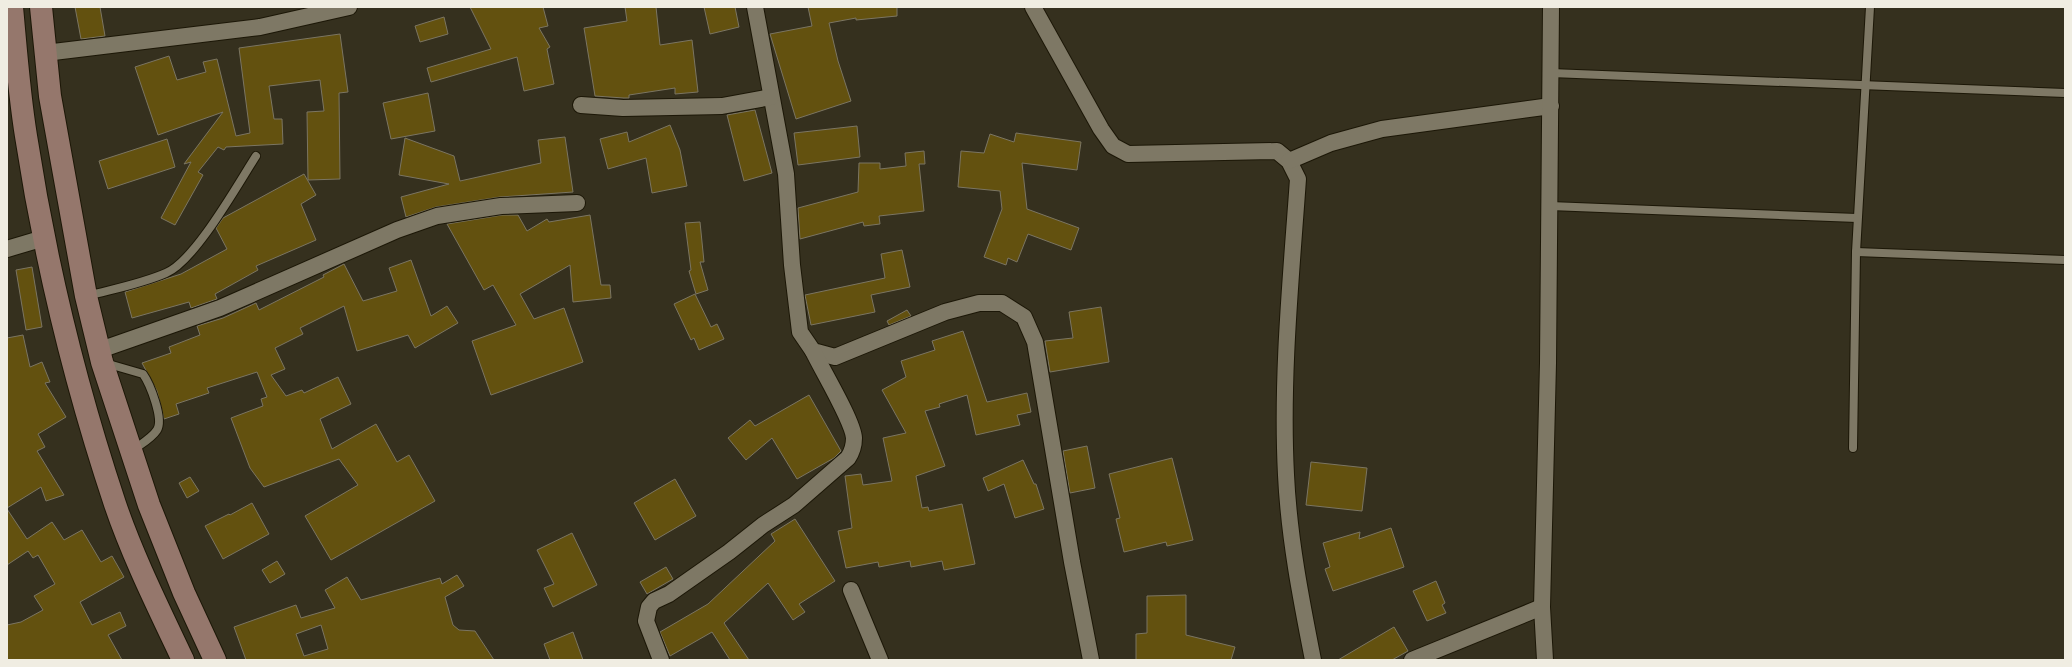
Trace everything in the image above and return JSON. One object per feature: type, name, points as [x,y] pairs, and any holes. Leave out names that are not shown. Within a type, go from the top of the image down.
[{"type":"main road","points":[[12,7],[26,134],[44,238],[65,332],[116,505],[155,600],[183,660]]},
{"type":"main road","points":[[41,7],[50,96],[86,296],[101,356],[149,506],[181,586],[215,660]]},
{"type":"street","points":[[661,660],[646,621],[649,607],[654,601],[669,594],[730,552],[763,525],[794,504],[848,458],[853,451],[854,437],[847,419],[813,352],[800,332],[792,265],[786,174],[755,7]]},
{"type":"street","points":[[1033,7],[1101,129],[1113,146],[1128,154],[1277,151],[1289,161],[1298,180],[1285,380],[1286,475],[1293,561],[1313,660]]},
{"type":"street","points":[[1545,660],[1542,607],[1548,363],[1551,7]]},
{"type":"street","points":[[46,53],[260,27],[339,9]]},
{"type":"street","points":[[581,105],[623,108],[722,106],[771,97]]},
{"type":"street","points":[[1289,161],[1331,143],[1382,129],[1550,106]]},
{"type":"street","points":[[101,356],[220,308],[397,230],[437,216],[501,206],[577,202]]},
{"type":"street","points":[[7,249],[44,238]]},
{"type":"street","points":[[813,352],[835,357],[945,312],[979,303],[1002,303],[1024,317],[1035,342],[1072,562],[1091,660]]},
{"type":"street","points":[[851,590],[880,660]]},
{"type":"street","points":[[1412,660],[1542,607]]},
{"type":"lane","points":[[1853,448],[1856,252],[1870,7]]},
{"type":"lane","points":[[1551,73],[2065,93]]},
{"type":"lane","points":[[86,296],[167,273],[179,264],[199,244],[256,156]]},
{"type":"lane","points":[[1550,206],[1858,218]]},
{"type":"lane","points":[[1856,252],[2065,260]]},
{"type":"lane","points":[[101,356],[143,374],[158,411],[160,422],[157,430],[131,452]]},
{"type":"building","points":[[75,7],[100,7],[105,36],[81,39]]},
{"type":"building","points":[[470,7],[543,7],[548,26],[539,28],[550,47],[547,49],[554,84],[524,91],[517,57],[431,82],[427,68],[491,49]]},
{"type":"building","points":[[625,7],[656,7],[660,45],[692,40],[698,92],[675,94],[675,88],[629,95],[629,98],[595,96],[584,28],[627,21]]},
{"type":"building","points":[[704,7],[735,7],[739,27],[710,34]]},
{"type":"building","points":[[808,7],[897,7],[897,16],[856,20],[856,18],[829,23],[838,61],[851,101],[796,119],[770,34],[812,26]]},
{"type":"building","points":[[444,17],[448,34],[420,42],[415,26]]},
{"type":"building","points":[[340,34],[348,92],[339,93],[340,179],[308,180],[307,112],[324,111],[320,80],[269,86],[274,119],[282,119],[283,144],[226,147],[224,150],[218,147],[198,172],[203,175],[175,225],[161,218],[191,162],[184,164],[223,112],[158,135],[135,67],[169,56],[177,80],[206,72],[203,62],[217,59],[236,136],[250,133],[239,48]]},
{"type":"building","points":[[428,93],[435,131],[391,139],[383,103]]},
{"type":"building","points":[[755,110],[772,173],[744,181],[727,115]]},
{"type":"building","points":[[670,125],[680,150],[687,186],[652,193],[646,158],[608,169],[600,139],[627,132],[629,142]]},
{"type":"building","points":[[857,126],[860,157],[798,165],[794,133]]},
{"type":"building","points":[[1016,133],[1081,142],[1077,170],[1022,163],[1027,209],[1079,228],[1071,250],[1028,234],[1017,262],[1008,258],[1006,265],[984,257],[1002,209],[1000,191],[958,187],[961,151],[984,153],[990,134],[1014,142]]},
{"type":"building","points":[[565,137],[573,192],[500,197],[436,207],[406,217],[401,197],[449,184],[399,175],[405,138],[454,156],[460,181],[541,163],[538,140]]},
{"type":"building","points":[[167,139],[175,167],[108,189],[99,161]]},
{"type":"building","points":[[924,151],[925,164],[919,164],[924,211],[879,216],[880,224],[864,226],[863,222],[800,239],[798,208],[858,192],[859,163],[880,163],[880,169],[906,166],[905,153]]},
{"type":"building","points":[[304,174],[316,195],[301,204],[316,240],[256,266],[258,270],[215,294],[217,299],[191,308],[189,302],[132,318],[125,292],[181,274],[227,249],[216,228],[223,218]]},
{"type":"building","points":[[502,215],[518,215],[527,231],[547,219],[549,222],[590,215],[601,285],[610,285],[611,298],[573,302],[570,265],[520,294],[534,319],[564,308],[583,362],[491,395],[472,341],[516,325],[493,285],[484,290],[447,224]]},
{"type":"building","points":[[700,222],[704,262],[700,262],[708,290],[696,294],[689,271],[691,270],[685,223]]},
{"type":"building","points":[[902,250],[910,287],[871,295],[875,312],[811,325],[805,295],[885,278],[881,254]]},
{"type":"building","points":[[411,260],[431,316],[447,306],[458,323],[415,348],[408,335],[357,351],[344,306],[300,328],[303,334],[275,348],[285,369],[271,375],[286,396],[302,390],[304,393],[338,377],[351,404],[320,419],[332,449],[376,424],[397,462],[409,455],[435,501],[331,560],[305,516],[358,485],[339,459],[264,487],[250,468],[231,418],[263,406],[261,399],[267,397],[257,372],[207,388],[209,393],[176,404],[179,414],[164,419],[157,391],[142,363],[171,353],[169,347],[200,335],[197,326],[223,318],[256,303],[259,310],[324,277],[323,275],[344,264],[363,301],[397,291],[389,268]]},
{"type":"building","points":[[32,267],[42,327],[26,330],[16,270]]},
{"type":"building","points":[[695,294],[711,327],[717,324],[724,339],[699,350],[694,338],[691,340],[674,304]]},
{"type":"building","points":[[1101,307],[1109,362],[1050,372],[1045,341],[1073,338],[1069,312]]},
{"type":"building","points":[[907,310],[911,316],[889,325],[887,321]]},
{"type":"building","points":[[963,331],[987,402],[1027,393],[1031,412],[1017,415],[1020,425],[976,435],[967,395],[939,404],[940,407],[925,411],[945,466],[916,476],[922,508],[928,507],[929,511],[962,504],[975,564],[944,570],[942,561],[911,567],[910,561],[879,567],[878,562],[846,568],[838,531],[852,528],[845,476],[861,474],[863,485],[892,481],[883,438],[906,433],[882,390],[906,377],[901,361],[935,350],[932,341]]},
{"type":"building","points":[[23,335],[30,367],[42,362],[50,382],[45,383],[66,417],[38,434],[45,447],[37,451],[64,495],[46,501],[41,487],[7,508],[7,338]]},
{"type":"building","points":[[809,395],[841,451],[834,458],[797,479],[772,438],[746,460],[728,438],[750,420],[755,426]]},
{"type":"building","points":[[1087,446],[1095,488],[1070,493],[1063,451]]},
{"type":"building","points":[[1172,458],[1193,540],[1167,546],[1166,542],[1124,552],[1116,519],[1120,518],[1109,474]]},
{"type":"building","points":[[1023,460],[1034,484],[1036,484],[1044,509],[1015,518],[1004,484],[988,491],[983,478]]},
{"type":"building","points":[[1311,462],[1367,468],[1362,511],[1306,505]]},
{"type":"building","points":[[190,477],[199,491],[187,498],[179,483]]},
{"type":"building","points":[[675,479],[696,516],[655,540],[634,503]]},
{"type":"building","points":[[252,503],[269,534],[223,559],[205,526]]},
{"type":"building","points":[[7,509],[27,539],[52,522],[64,540],[82,530],[101,562],[112,556],[124,577],[80,602],[92,625],[120,612],[126,626],[108,635],[122,660],[7,660],[7,625],[21,622],[43,610],[34,596],[55,584],[38,555],[33,558],[28,551],[7,565]]},
{"type":"building","points":[[795,519],[835,581],[799,604],[805,612],[793,620],[768,583],[724,623],[749,660],[730,660],[712,632],[670,656],[660,632],[708,604],[775,541],[771,534]]},
{"type":"building","points":[[1391,528],[1404,567],[1333,591],[1325,569],[1330,567],[1323,543],[1360,532],[1359,539]]},
{"type":"building","points":[[572,533],[597,585],[553,607],[544,588],[554,584],[537,550]]},
{"type":"building","points":[[277,561],[285,574],[270,583],[262,570]]},
{"type":"building","points":[[666,567],[673,579],[647,594],[640,582]]},
{"type":"building","points":[[457,575],[464,586],[445,597],[453,625],[459,630],[475,631],[494,660],[246,660],[234,627],[296,605],[301,618],[335,608],[325,590],[347,577],[361,600],[440,578],[442,584]],"holes":[[[321,625],[328,649],[304,656],[296,634]]]},
{"type":"building","points":[[1436,581],[1445,603],[1442,605],[1446,613],[1427,621],[1413,591]]},
{"type":"building","points":[[1186,595],[1186,635],[1235,647],[1231,660],[1136,660],[1136,634],[1147,633],[1147,596]]},
{"type":"building","points":[[1394,627],[1408,651],[1392,660],[1338,660]]},
{"type":"building","points":[[573,632],[583,660],[550,660],[544,644]]}]
